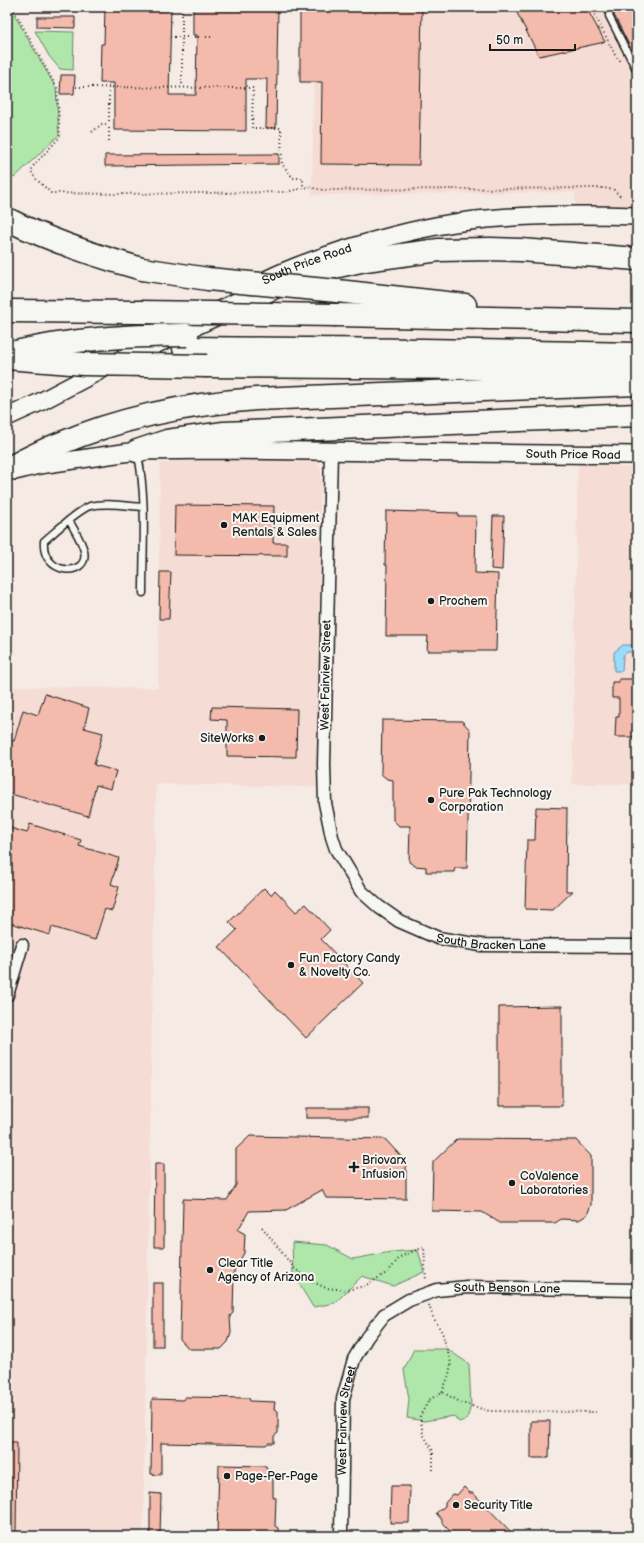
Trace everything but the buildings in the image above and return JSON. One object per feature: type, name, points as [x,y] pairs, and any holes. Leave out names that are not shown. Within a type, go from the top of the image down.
[{"type":"highway","points":[[7,219],[60,243],[142,269],[208,278],[616,321]]},
{"type":"highway","points":[[144,347],[286,282],[312,272],[365,260],[439,250],[490,249],[637,259]]},
{"type":"highway","points":[[7,311],[336,315],[637,321]]},
{"type":"highway","points":[[7,354],[41,346],[99,338],[304,348],[637,354]]},
{"type":"highway","points":[[7,366],[60,355],[105,349],[185,342],[637,340]]},
{"type":"highway","points":[[7,358],[84,364],[637,369]]},
{"type":"highway","points":[[7,469],[59,444],[101,429],[153,413],[221,402],[256,399],[637,384]]},
{"type":"highway","points":[[137,451],[167,441],[224,433],[637,415]]},
{"type":"main road","name":"South Price Road","points":[[7,417],[38,403],[144,347],[228,299],[274,275],[313,260],[385,237],[454,223],[530,216],[582,214],[637,216]]},
{"type":"main road","name":"South Price Road","points":[[7,472],[137,451],[165,452],[224,450],[637,455]]},
{"type":"street","name":"West Fairview Street","points":[[331,452],[325,757],[326,803],[332,837],[336,849],[361,891]]},
{"type":"street","name":"South Bracken Lane","points":[[361,891],[379,907],[399,921],[446,940],[481,945],[637,946]]},
{"type":"street","points":[[7,995],[22,945]]},
{"type":"street","name":"South Benson Lane","points":[[384,1315],[409,1300],[426,1293],[437,1290],[467,1287],[637,1290]]},
{"type":"street","name":"West Fairview Street","points":[[341,1536],[343,1399],[354,1359],[367,1337],[384,1315]]},
{"type":"lane","points":[[616,7],[610,10],[609,16],[637,71]]},
{"type":"lane","points":[[137,451],[142,474],[143,593]]},
{"type":"lane","points":[[69,520],[84,552],[84,560],[79,567],[72,570],[62,569],[52,564],[46,558],[44,541],[69,520],[89,507],[105,504],[143,507]]},
{"type":"path","points":[[12,7],[58,88],[60,137],[34,165],[31,171],[34,178],[51,193],[119,194],[286,192],[308,187],[323,190],[604,188],[614,190],[620,197]]},
{"type":"path","points":[[182,7],[182,88]]},
{"type":"path","points":[[593,7],[594,13],[616,57],[623,63]]},
{"type":"path","points":[[170,37],[211,37]]},
{"type":"path","points":[[76,87],[253,88],[252,128],[281,128],[282,164],[293,178],[303,178],[303,189]]},
{"type":"path","points":[[109,87],[109,141]]},
{"type":"path","points":[[92,132],[102,124],[109,124]]},
{"type":"path","points":[[262,1226],[294,1268],[309,1280],[326,1288],[347,1290],[365,1286],[388,1272],[400,1257],[424,1248],[426,1293],[433,1317],[442,1332],[451,1363],[449,1375],[442,1392],[429,1400],[420,1416],[423,1434],[433,1451],[434,1470]]},
{"type":"path","points":[[442,1392],[462,1403],[489,1411],[596,1412]]},
{"type":"shaded area","points":[[315,7],[637,7],[637,205],[633,209],[576,209],[575,192],[312,195]]},
{"type":"shaded area","points":[[261,458],[312,459],[318,463],[321,468],[317,787],[156,784],[143,1536],[7,1536],[7,687],[158,688],[160,463]]},
{"type":"shaded area","points":[[578,464],[637,468],[637,784],[572,784]]},
{"type":"green space","points":[[7,7],[10,7],[56,88],[59,135],[14,178],[7,171]]},
{"type":"green space","points":[[35,31],[74,32],[73,70],[60,69],[49,56]]},
{"type":"green space","points":[[292,1242],[327,1245],[353,1259],[391,1252],[418,1250],[424,1272],[393,1286],[362,1276],[335,1303],[313,1307],[293,1274]]},
{"type":"green space","points":[[414,1349],[447,1349],[469,1364],[471,1406],[467,1419],[459,1422],[454,1416],[424,1421],[407,1418],[409,1399],[404,1370]]},
{"type":"water","points":[[623,645],[634,645],[634,652],[627,652],[623,656],[622,671],[614,671],[614,652]]},
{"type":"place","name":"MAK Equipment Rentals & Sales","points":[[224,525]]},
{"type":"place","name":"Prochem","points":[[431,601]]},
{"type":"place","name":"SiteWorks","points":[[262,738]]},
{"type":"place","name":"Pure Pak Technology Corporation","points":[[431,800]]},
{"type":"place","name":"Fun Factory Candy & Novelty Co.","points":[[291,965]]},
{"type":"place","name":"Briovarx Infusion","points":[[354,1167]]},
{"type":"place","name":"CoValence Laboratories","points":[[512,1183]]},
{"type":"place","name":"Clear Title Agency of Arizona","points":[[210,1270]]},
{"type":"place","name":"Page-Per-Page","points":[[227,1476]]},
{"type":"place","name":"Security Title","points":[[456,1505]]}]
